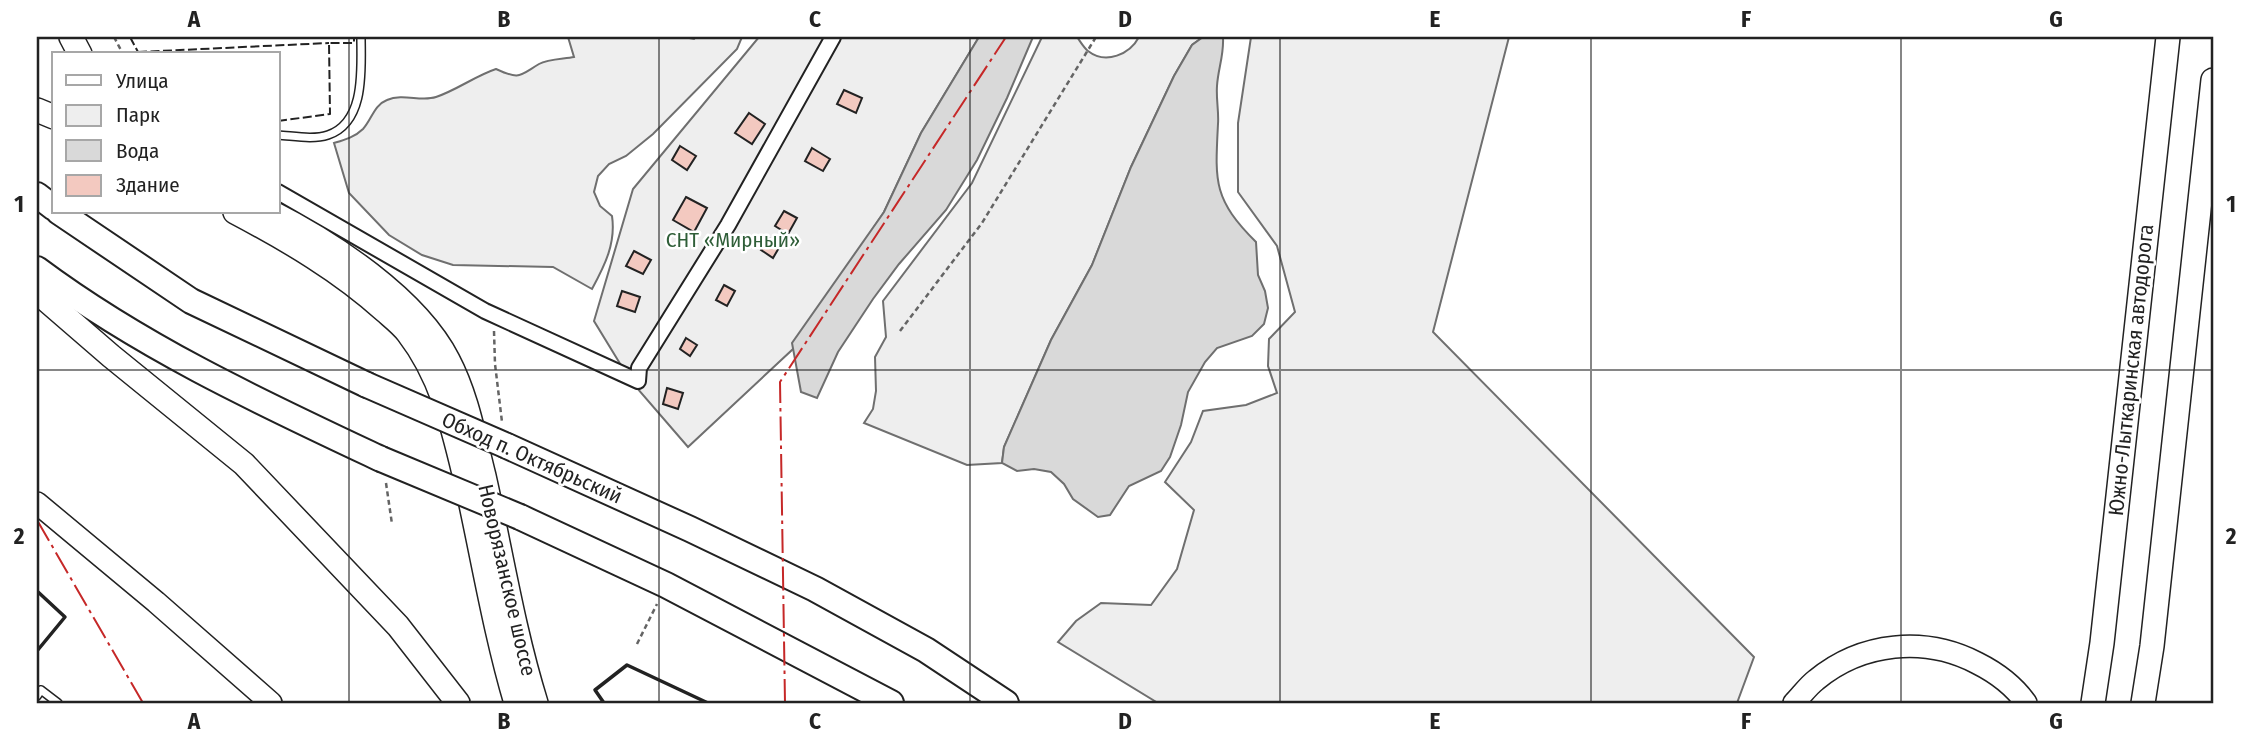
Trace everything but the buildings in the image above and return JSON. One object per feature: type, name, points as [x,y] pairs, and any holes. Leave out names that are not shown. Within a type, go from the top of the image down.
[{"type":"highway","points":[[37,195],[52,206]]},
{"type":"highway","name":"Обход п. Октябрьский","points":[[62,214],[191,301],[367,385],[690,529],[815,589],[926,650],[1006,703]]},
{"type":"highway","points":[[37,269],[164,352],[261,402],[381,459],[520,517],[666,585],[891,703]]},
{"type":"main road","name":"Южно-Лыткаринская автодорога","points":[[2093,703],[2102,643],[2168,37]]},
{"type":"main road","points":[[2143,703],[2155,619],[2213,80]]},
{"type":"main road","points":[[239,214],[360,288],[407,331],[429,363],[449,410],[485,565],[503,658],[516,703]]},
{"type":"main road","name":"Новорязанское шоссе","points":[[274,214],[368,272],[422,322],[447,359],[466,404],[503,560],[521,656],[536,703]]},
{"type":"main road","points":[[37,292],[244,464],[398,626],[457,703]]},
{"type":"main road","points":[[37,503],[271,703]]},
{"type":"main road","points":[[1794,703],[1816,680],[1850,658],[1891,646],[1926,646],[1959,653],[1993,671],[2020,695],[2025,703]]},
{"type":"street","points":[[280,193],[494,315],[638,381],[639,368],[728,225],[833,37]]},
{"type":"lane","points":[[280,135],[299,137],[329,134],[342,125],[353,112],[359,93],[361,37]]},
{"type":"lane","points":[[37,696],[41,690],[58,703]]},
{"type":"path","points":[[900,331],[982,223],[1096,37]]},
{"type":"path","points":[[494,315],[495,364],[507,446]]},
{"type":"path","points":[[381,459],[393,524]]},
{"type":"path","points":[[637,644],[666,585]]},
{"type":"green space","points":[[568,37],[742,37],[737,49],[653,134],[626,156],[609,164],[598,176],[594,192],[600,206],[612,216],[613,226],[611,245],[592,289],[553,267],[453,265],[422,255],[389,235],[349,193],[334,143],[360,132],[383,102],[399,97],[436,97],[496,69],[510,75],[519,75],[543,62],[574,57]]},
{"type":"green space","name":"СНТ «Мирный»","points":[[759,37],[979,37],[921,133],[884,212],[793,349],[688,447],[630,380],[594,321],[633,189]]},
{"type":"green space","points":[[1042,37],[1077,37],[1088,51],[1102,57],[1110,57],[1124,53],[1139,37],[1203,37],[1192,45],[1174,76],[1131,167],[1092,265],[1051,340],[1004,447],[1002,463],[967,465],[864,423],[873,409],[876,391],[875,357],[886,337],[883,301],[972,183]]},
{"type":"green space","points":[[1251,37],[1509,37],[1433,332],[1754,657],[1737,703],[1158,703],[1058,642],[1076,621],[1101,603],[1151,605],[1177,569],[1194,510],[1165,482],[1191,442],[1203,411],[1246,405],[1277,393],[1268,366],[1269,339],[1295,312],[1277,246],[1238,192],[1238,123]]},
{"type":"water","points":[[979,37],[1033,37],[977,160],[946,210],[873,299],[838,352],[817,398],[801,392],[792,343],[884,212],[921,133]]},
{"type":"water","points":[[1203,37],[1223,38],[1217,91],[1217,175],[1224,201],[1256,242],[1258,275],[1268,308],[1264,324],[1252,336],[1217,348],[1205,362],[1188,392],[1181,425],[1170,457],[1161,471],[1129,486],[1110,515],[1098,517],[1073,499],[1064,484],[1051,472],[1034,469],[1017,471],[1002,463],[1004,447],[1051,340],[1092,265],[1131,167],[1174,76],[1192,45]]},
{"type":"fence","points":[[130,37],[138,52]]},
{"type":"fence","points":[[280,121],[330,114],[329,43],[354,43],[354,37]]},
{"type":"fence","points":[[138,52],[329,43]]},
{"type":"wall","points":[[37,591],[65,617],[37,651]]},
{"type":"wall","points":[[604,703],[595,690],[627,665],[708,703]]},
{"type":"power","points":[[785,703],[780,382],[1006,37]]},
{"type":"power","points":[[37,520],[143,703]]}]
